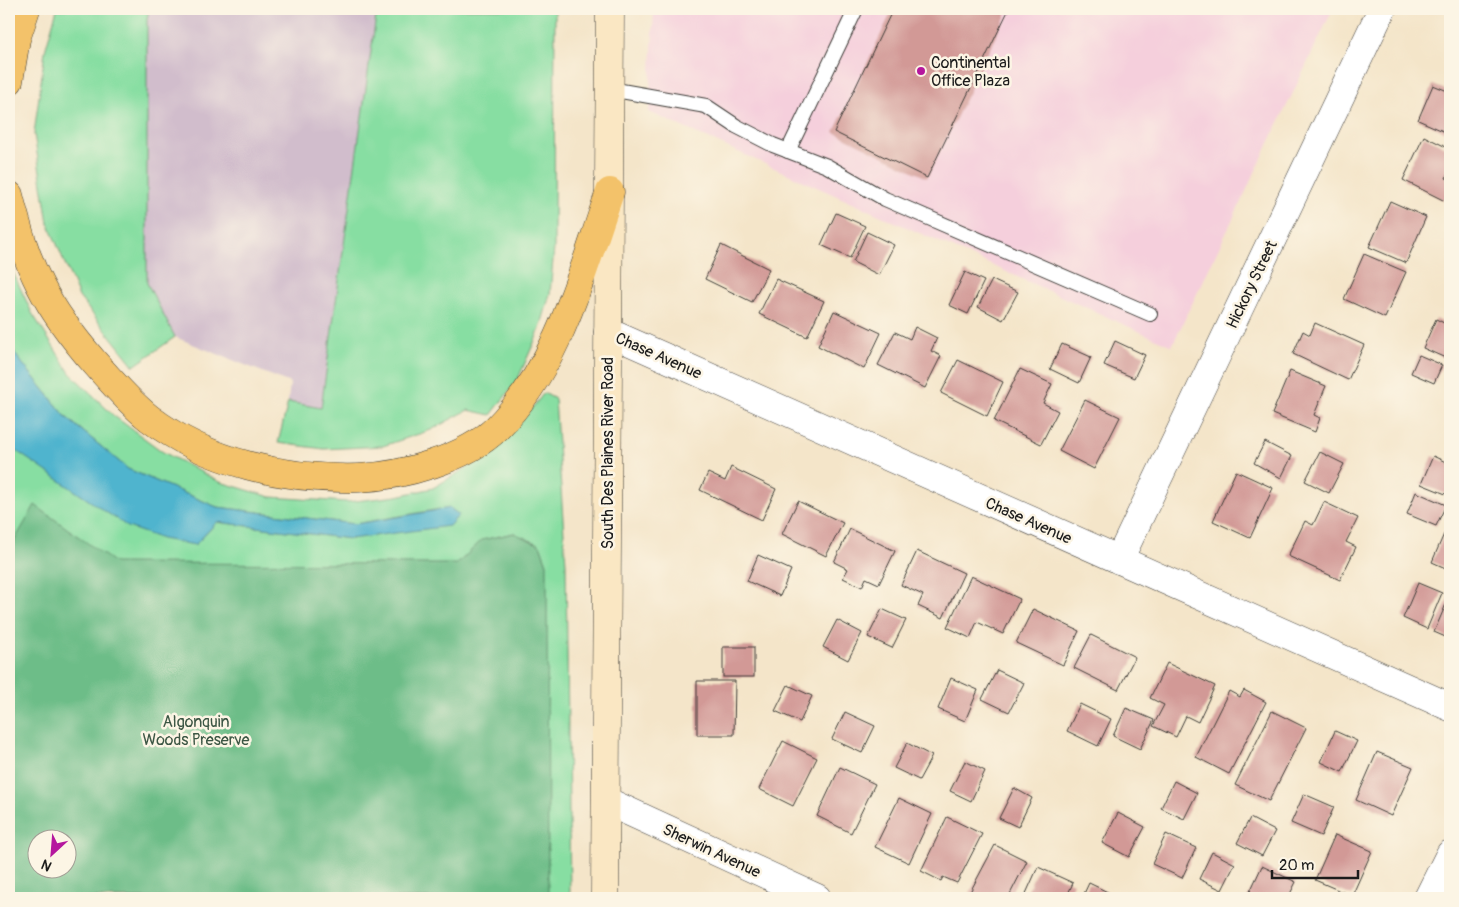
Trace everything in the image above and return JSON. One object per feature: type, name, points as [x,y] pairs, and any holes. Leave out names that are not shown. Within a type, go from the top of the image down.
[{"type":"highway","points":[[9,81],[16,39],[26,9]]},
{"type":"highway","points":[[9,195],[23,245],[45,294],[74,340],[117,388],[150,418],[205,451],[267,471],[325,479],[379,477],[416,468],[464,451],[496,430],[524,398],[554,347],[610,192]]},
{"type":"main road","name":"South Des Plaines River Road","points":[[605,898],[610,9]]},
{"type":"street","name":"Hickory Street","points":[[1119,560],[1382,9]]},
{"type":"street","name":"Chase Avenue","points":[[608,332],[1450,707]]},
{"type":"street","name":"Sherwin Avenue","points":[[606,801],[817,898]]},
{"type":"street","points":[[1428,898],[1450,854]]},
{"type":"lane","points":[[788,151],[856,9]]},
{"type":"lane","points":[[610,89],[706,106],[736,126],[788,151],[827,166],[885,199],[1150,314]]},
{"type":"shaded area","points":[[110,9],[500,9],[379,419],[288,402],[290,383],[175,337],[147,283]]},
{"type":"shaded area","points":[[654,9],[1333,9],[1172,346],[649,112]]},
{"type":"green space","points":[[57,9],[149,9],[147,20],[147,283],[175,337],[134,366],[79,297],[48,223],[34,134],[45,51]]},
{"type":"green space","points":[[377,9],[555,9],[554,248],[550,294],[540,329],[517,381],[491,415],[468,410],[431,430],[383,446],[324,449],[278,443],[288,402],[321,408]]},
{"type":"green space","name":"Algonquin Woods Preserve","points":[[9,264],[32,313],[70,373],[114,416],[163,452],[220,482],[271,497],[347,502],[397,496],[433,488],[491,453],[511,434],[544,393],[555,399],[566,564],[570,898],[9,898],[9,446],[195,545],[217,522],[351,539],[440,509],[355,524],[217,507],[128,469],[67,418],[18,358],[9,344]],"holes":[[[514,533],[540,545],[547,564],[458,564],[482,540]]]},
{"type":"green space","name":"Algonquin Woods Preserve","points":[[35,505],[115,563],[457,564],[482,540],[514,533],[540,545],[547,564],[548,898],[9,898],[9,550]]},
{"type":"water","points":[[9,343],[18,358],[67,418],[128,469],[217,507],[355,524],[450,508],[459,515],[449,526],[350,539],[217,522],[195,545],[162,539],[128,527],[9,446]]},
{"type":"building","name":"Continental Office Plaza","points":[[893,9],[1009,9],[927,178],[834,132]]},
{"type":"building","points":[[1433,85],[1450,92],[1450,134],[1418,120]]},
{"type":"building","points":[[1424,136],[1450,149],[1450,169],[1446,178],[1450,180],[1450,195],[1447,202],[1403,180]]},
{"type":"building","points":[[1390,201],[1426,217],[1406,263],[1369,247]]},
{"type":"building","points":[[836,213],[865,226],[850,258],[821,245]]},
{"type":"building","points":[[867,232],[894,245],[879,275],[853,262]]},
{"type":"building","points":[[721,245],[769,269],[752,302],[705,279]]},
{"type":"building","points":[[1364,254],[1406,272],[1385,318],[1344,299]]},
{"type":"building","points":[[965,272],[984,281],[968,314],[949,305]]},
{"type":"building","points":[[776,279],[824,301],[807,337],[759,314]]},
{"type":"building","points":[[992,280],[1018,292],[1003,320],[978,307]]},
{"type":"building","points":[[834,311],[881,333],[864,369],[818,346]]},
{"type":"building","points":[[1436,319],[1450,326],[1450,360],[1423,348]]},
{"type":"building","points":[[1315,323],[1364,345],[1348,380],[1293,354],[1303,331],[1310,335]]},
{"type":"building","points":[[915,327],[937,338],[931,351],[941,356],[925,388],[878,365],[895,332],[910,339]]},
{"type":"building","points":[[1115,341],[1145,355],[1134,378],[1104,365]]},
{"type":"building","points":[[1062,344],[1091,357],[1079,383],[1050,369]]},
{"type":"building","points":[[1419,355],[1442,365],[1434,383],[1411,373]]},
{"type":"building","points":[[958,360],[1003,382],[987,416],[941,393]]},
{"type":"building","points":[[1020,369],[1052,384],[1043,403],[1058,411],[1041,444],[994,421]]},
{"type":"building","points":[[1290,371],[1326,386],[1314,415],[1320,418],[1315,432],[1272,414]]},
{"type":"building","points":[[1085,400],[1120,417],[1094,469],[1059,451]]},
{"type":"building","points":[[1265,442],[1292,456],[1281,478],[1254,463]]},
{"type":"building","points":[[1320,452],[1344,464],[1329,493],[1305,481]]},
{"type":"building","points":[[1433,456],[1450,464],[1450,489],[1448,495],[1421,484]]},
{"type":"building","points":[[731,467],[776,489],[762,520],[700,490],[708,473],[725,481]]},
{"type":"building","points":[[1236,471],[1273,488],[1250,538],[1213,521]]},
{"type":"building","points":[[1416,492],[1446,505],[1436,526],[1407,514]]},
{"type":"building","points":[[798,501],[843,523],[826,556],[782,534]]},
{"type":"building","points":[[1324,502],[1358,518],[1346,542],[1356,547],[1340,580],[1288,556],[1305,521],[1313,525]]},
{"type":"building","points":[[850,529],[895,551],[879,584],[866,578],[862,587],[843,578],[848,569],[834,562]]},
{"type":"building","points":[[1444,534],[1450,537],[1450,570],[1432,562]]},
{"type":"building","points":[[917,551],[964,573],[943,618],[918,606],[923,595],[901,585]]},
{"type":"building","points":[[758,555],[791,570],[780,596],[747,581]]},
{"type":"building","points":[[971,576],[1020,599],[1003,634],[977,622],[970,638],[947,627]]},
{"type":"building","points":[[1418,583],[1442,593],[1427,629],[1403,618]]},
{"type":"building","points":[[1450,595],[1450,639],[1434,632]]},
{"type":"building","points":[[882,609],[906,620],[892,648],[868,637]]},
{"type":"building","points":[[1033,609],[1079,631],[1063,665],[1016,643]]},
{"type":"building","points":[[837,620],[862,633],[848,660],[823,647]]},
{"type":"building","points":[[1091,635],[1135,657],[1118,690],[1074,668]]},
{"type":"building","points":[[723,647],[754,647],[754,677],[723,677]]},
{"type":"building","points":[[1167,663],[1215,686],[1198,722],[1186,716],[1176,737],[1153,726],[1164,705],[1150,698]]},
{"type":"building","points":[[997,670],[1024,683],[1009,712],[982,699]]},
{"type":"building","points":[[951,678],[978,690],[965,721],[938,709]]},
{"type":"building","points":[[697,681],[735,681],[734,735],[697,735]]},
{"type":"building","points":[[788,685],[812,696],[800,722],[775,711]]},
{"type":"building","points":[[1244,690],[1266,702],[1229,774],[1196,757],[1229,691],[1240,697]]},
{"type":"building","points":[[1080,704],[1111,719],[1098,746],[1067,731]]},
{"type":"building","points":[[1126,708],[1154,720],[1140,749],[1113,736]]},
{"type":"building","points":[[1272,711],[1306,728],[1269,801],[1235,785]]},
{"type":"building","points":[[845,712],[875,726],[862,753],[832,739]]},
{"type":"building","points":[[1335,731],[1357,741],[1342,772],[1321,762]]},
{"type":"building","points":[[783,741],[817,758],[793,806],[759,789]]},
{"type":"building","points":[[907,743],[932,756],[919,780],[894,768]]},
{"type":"building","points":[[1377,752],[1413,767],[1391,816],[1356,800]]},
{"type":"building","points":[[965,761],[985,771],[971,801],[950,791]]},
{"type":"building","points":[[840,767],[875,784],[851,833],[817,816]]},
{"type":"building","points":[[1174,781],[1197,793],[1184,819],[1161,808]]},
{"type":"building","points":[[1014,788],[1032,798],[1018,827],[999,818]]},
{"type":"building","points":[[1304,794],[1334,807],[1321,836],[1291,823]]},
{"type":"building","points":[[899,798],[932,814],[909,863],[875,847]]},
{"type":"building","points":[[1118,813],[1145,827],[1129,857],[1102,843]]},
{"type":"building","points":[[947,817],[982,834],[957,883],[943,877],[941,881],[921,871]]},
{"type":"building","points":[[1250,818],[1275,831],[1262,856],[1237,843]]},
{"type":"building","points":[[1166,834],[1196,848],[1182,878],[1152,864]]},
{"type":"building","points":[[1335,835],[1372,851],[1352,896],[1315,880]]},
{"type":"building","points":[[995,845],[1027,861],[1008,898],[982,898],[970,892]]},
{"type":"building","points":[[1212,852],[1235,864],[1222,890],[1199,879]]},
{"type":"building","points":[[1262,866],[1296,882],[1288,898],[1247,898]]},
{"type":"building","points":[[1038,867],[1073,883],[1066,898],[1024,898]]},
{"type":"building","points":[[1089,883],[1120,898],[1082,898]]},
{"type":"place","name":"Continental Office Plaza","points":[[921,71]]}]
